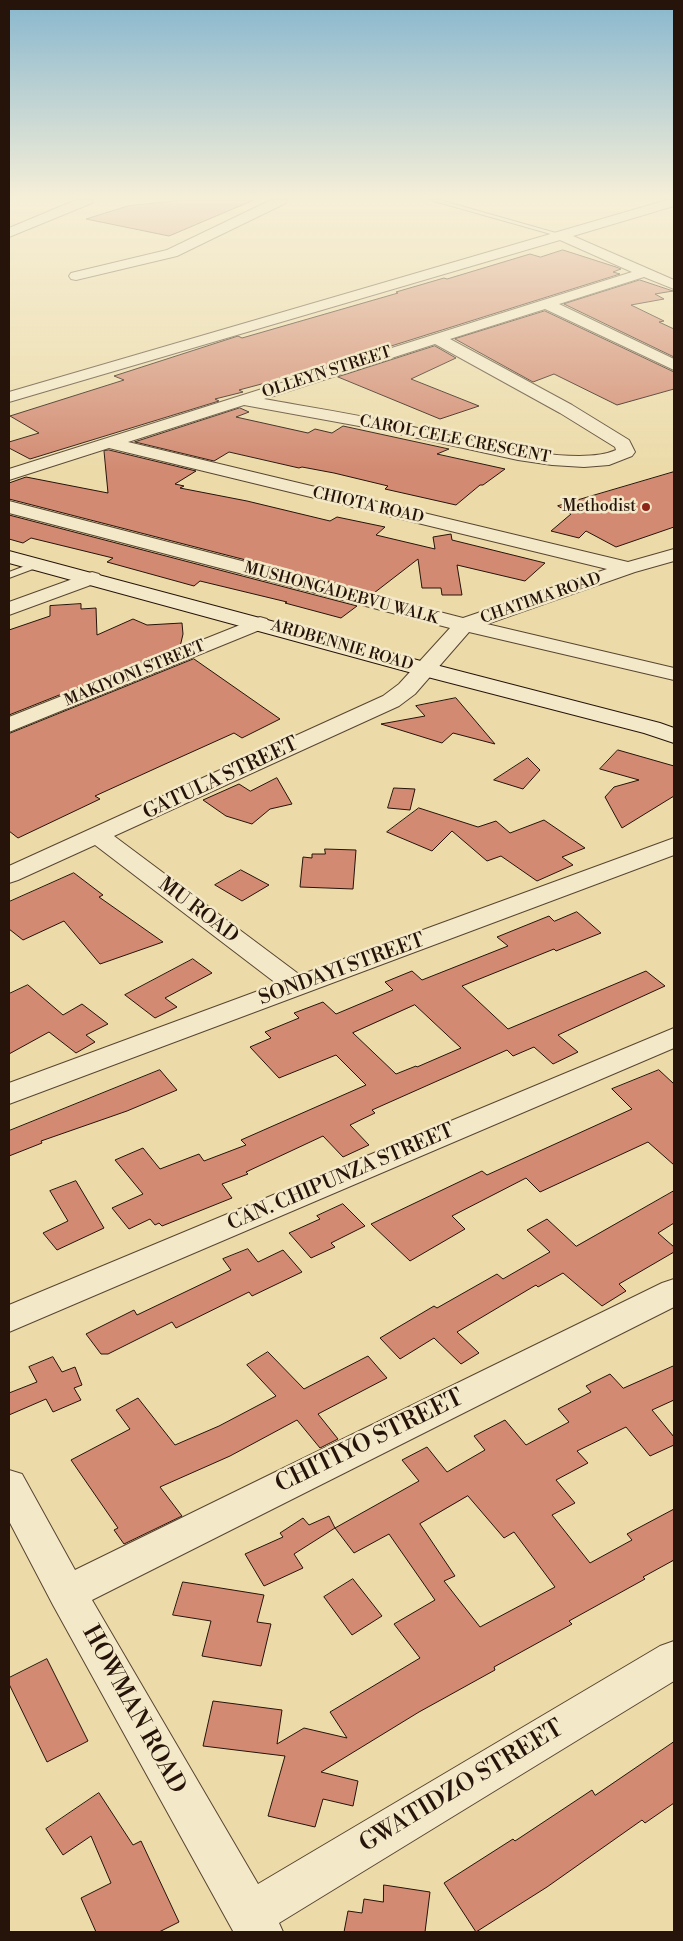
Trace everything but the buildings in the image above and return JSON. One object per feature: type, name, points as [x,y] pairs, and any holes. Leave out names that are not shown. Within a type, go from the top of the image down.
[{"type":"street","points":[[9,396],[370,291]]},
{"type":"street","name":"OLLEYN STREET","points":[[9,475],[28,466],[108,443],[588,291]]},
{"type":"street","points":[[546,304],[674,365]]},
{"type":"street","name":"CAROL CELE CRESCENT","points":[[241,400],[400,428],[538,458],[593,462],[609,460],[626,452],[623,444],[566,409],[436,338]]},
{"type":"street","name":"CHIOTA ROAD","points":[[108,443],[628,568]]},
{"type":"street","name":"MUSHONGADEBVU WALK","points":[[9,507],[464,626],[674,674]]},
{"type":"street","name":"CHATIMA ROAD","points":[[424,669],[464,626],[628,568],[674,555]]},
{"type":"street","name":"ARDBENNIE ROAD","points":[[9,557],[260,623],[424,669],[652,728],[674,736]]},
{"type":"street","points":[[9,609],[92,578]]},
{"type":"street","name":"MAKIYONI STREET","points":[[9,725],[260,623]]},
{"type":"street","name":"GATULA STREET","points":[[9,875],[391,701],[406,689],[424,669]]},
{"type":"street","name":"MU ROAD","points":[[98,835],[298,986]]},
{"type":"street","name":"SONDAYI STREET","points":[[9,1094],[674,846]]},
{"type":"street","name":"CAN. CHIPUNZA STREET","points":[[9,1319],[674,1037]]},
{"type":"street","name":"CHITIYO STREET","points":[[67,1593],[674,1292]]},
{"type":"street","name":"HOWMAN ROAD","points":[[9,1485],[67,1593],[254,1924]]},
{"type":"street","name":"GWATIDZO STREET","points":[[254,1924],[674,1659]]},
{"type":"lane","points":[[9,575],[38,564]]},
{"type":"place","name":"Methodist","points":[[646,507]]}]
